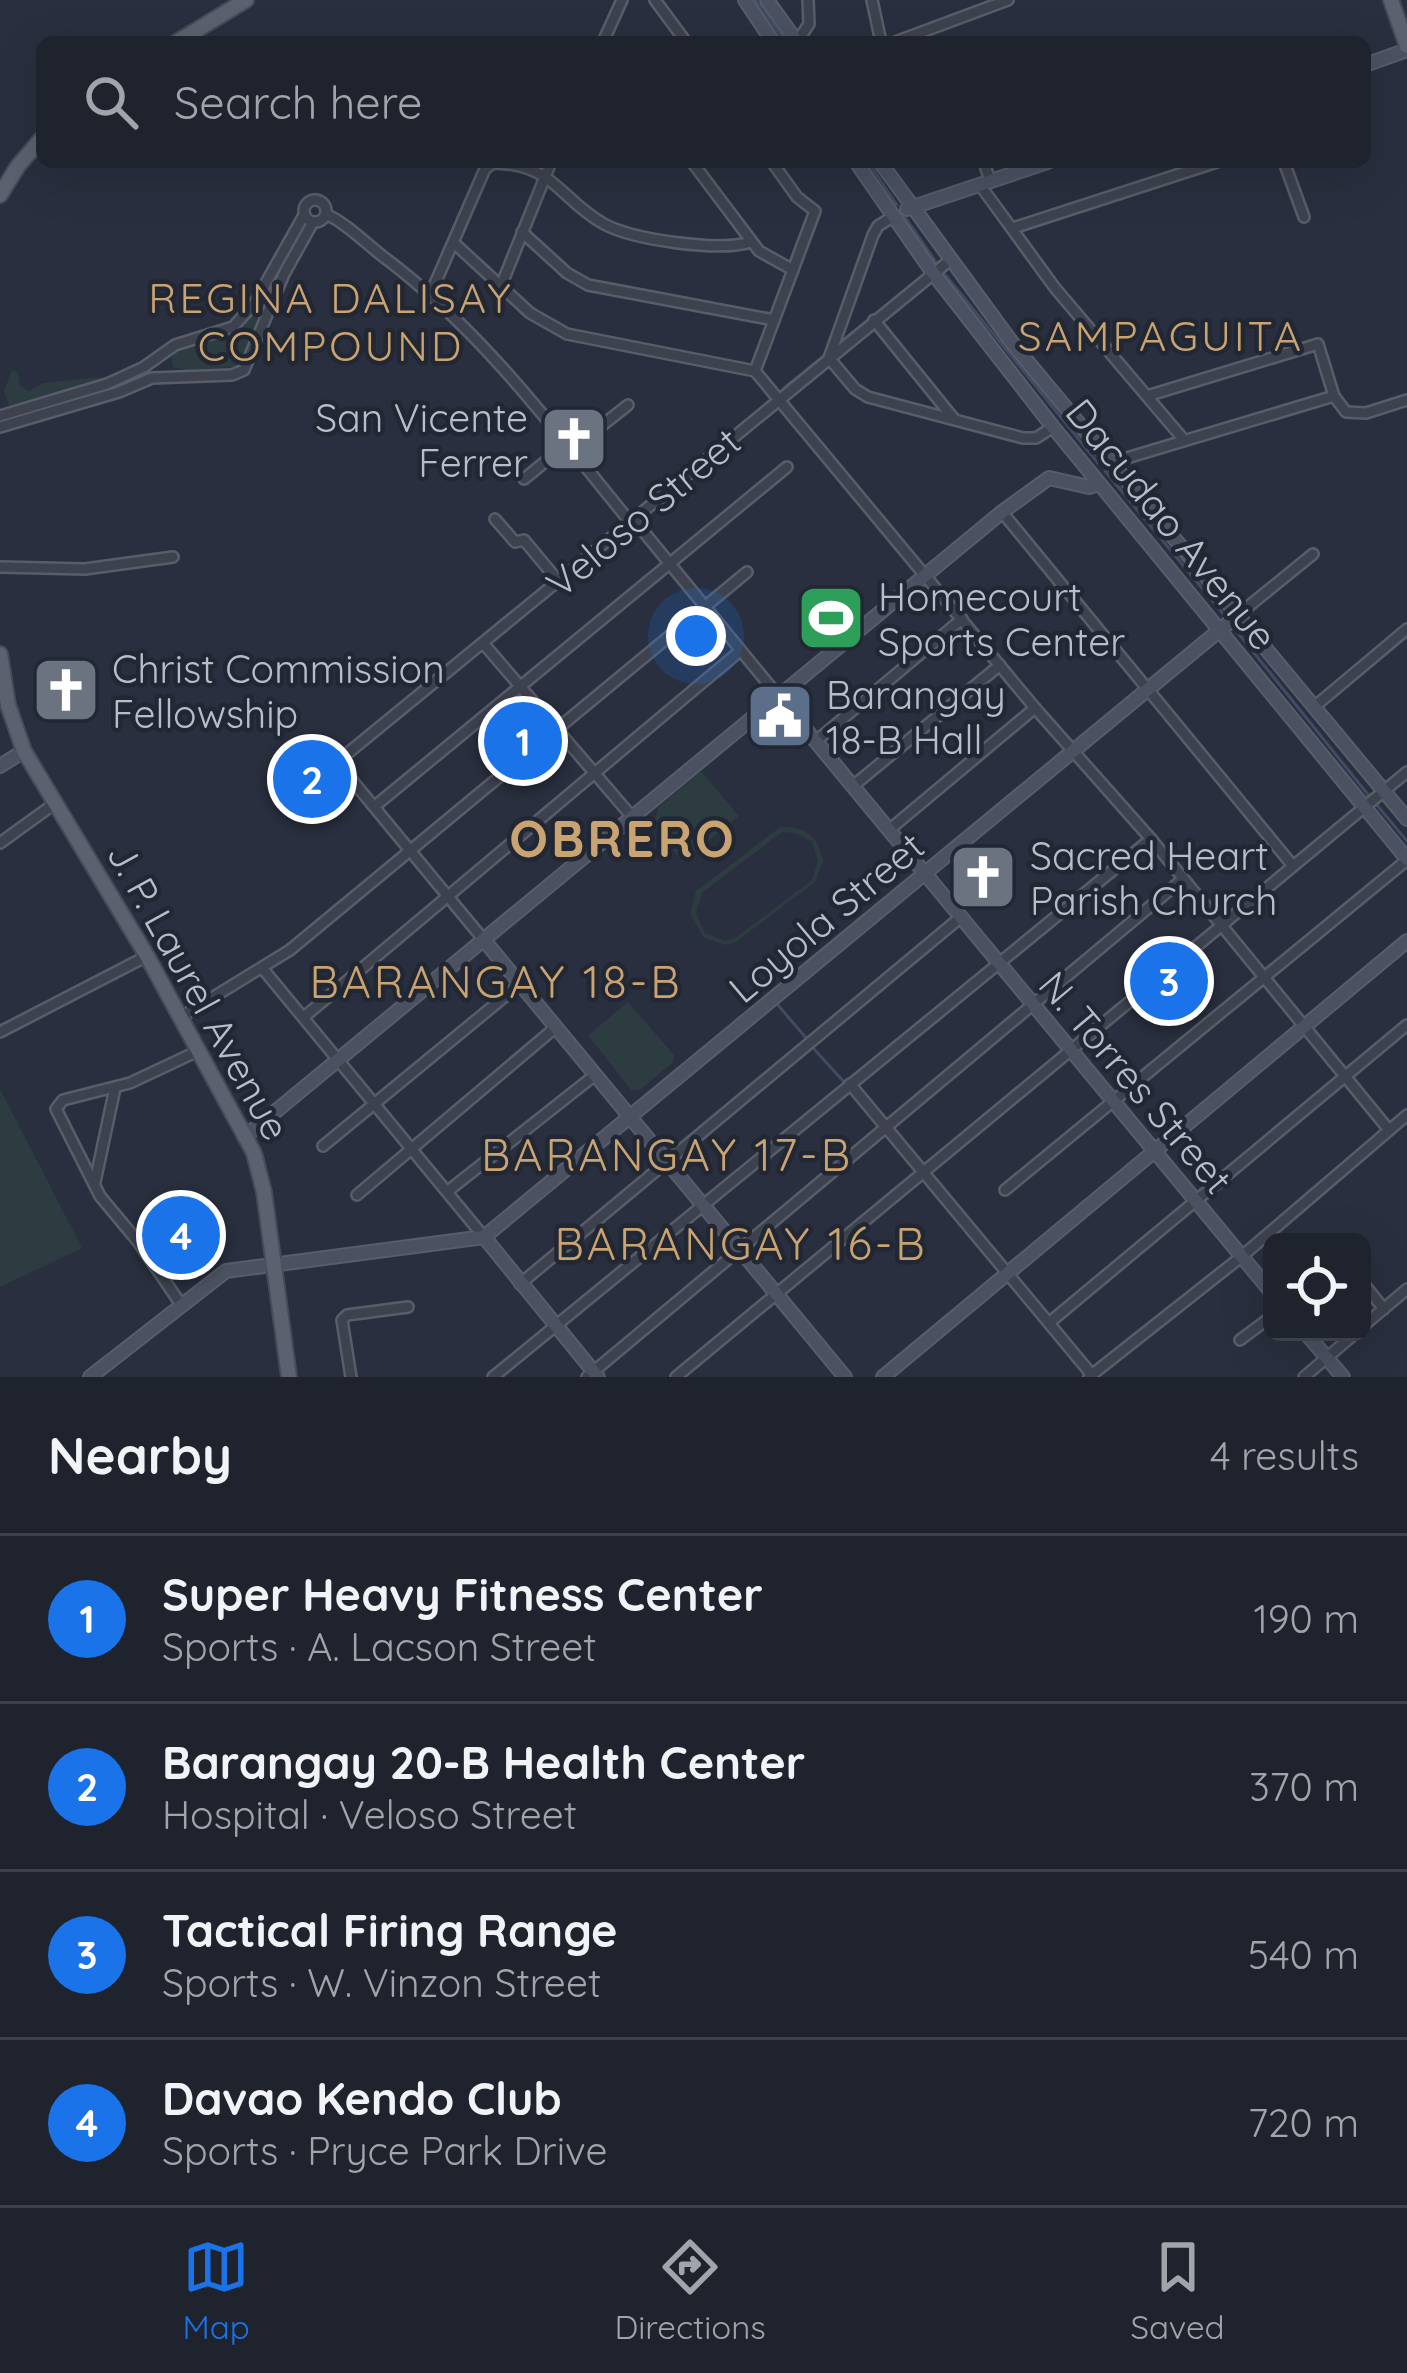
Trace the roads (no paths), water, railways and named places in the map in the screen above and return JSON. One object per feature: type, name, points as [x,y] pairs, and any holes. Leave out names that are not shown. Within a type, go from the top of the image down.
[{"type":"main road","points":[[187,36],[246,0]]},
{"type":"main road","points":[[1390,0],[1407,48]]},
{"type":"main road","points":[[0,195],[36,145]]},
{"type":"main road","name":"J. P. Laurel Avenue","points":[[0,655],[8,706],[24,751],[247,1135],[260,1173],[289,1377]]},
{"type":"street","points":[[607,36],[622,0]]},
{"type":"street","points":[[656,0],[682,36]]},
{"type":"street","points":[[745,0],[769,36]]},
{"type":"street","points":[[767,0],[793,36]]},
{"type":"street","points":[[801,36],[808,24],[808,0]]},
{"type":"street","points":[[872,0],[879,36]]},
{"type":"street","points":[[911,36],[1008,0]]},
{"type":"street","points":[[1371,63],[1407,48]]},
{"type":"street","points":[[430,295],[486,168]]},
{"type":"street","points":[[501,286],[548,168],[610,227],[700,246],[751,242]]},
{"type":"street","points":[[696,168],[751,242],[768,258],[793,269]]},
{"type":"street","points":[[754,371],[815,211],[797,197],[776,168]]},
{"type":"street","name":"Dacudao Avenue","points":[[860,168],[933,273],[1053,428],[1407,860]]},
{"type":"street","name":"Dacudao Avenue","points":[[884,168],[949,261],[1110,463],[1407,819]]},
{"type":"street","points":[[984,168],[985,183],[1055,287],[1184,440]]},
{"type":"street","points":[[1030,168],[911,206],[878,226],[829,358],[868,397],[1023,438],[1036,438],[1053,428]]},
{"type":"street","points":[[1012,228],[1198,168]]},
{"type":"street","points":[[1286,168],[1304,217]]},
{"type":"street","points":[[0,416],[128,376],[175,345],[233,327],[254,304],[309,219],[326,214],[324,203],[314,199],[304,206],[309,219],[251,360],[239,373],[152,379],[0,427]]},
{"type":"street","name":"N. Torres Street","points":[[326,214],[400,268],[522,385],[1263,1283]]},
{"type":"street","points":[[522,232],[567,273],[588,285],[774,320]]},
{"type":"street","points":[[454,243],[541,320],[578,338],[754,371],[1389,1130]]},
{"type":"street","name":"Veloso Street","points":[[375,806],[338,762],[949,261]]},
{"type":"street","points":[[254,304],[269,311]]},
{"type":"street","points":[[874,320],[954,419]]},
{"type":"street","points":[[1147,397],[1318,344],[1342,408],[1358,415],[1407,400]]},
{"type":"street","points":[[1110,463],[1334,396]]},
{"type":"street","points":[[524,479],[628,405]]},
{"type":"street","points":[[787,466],[375,806],[844,1377]]},
{"type":"street","points":[[247,1135],[1002,512],[1049,478],[1089,487],[1100,484]]},
{"type":"street","points":[[1002,512],[1293,866]]},
{"type":"street","points":[[495,519],[515,542],[524,540],[559,582]]},
{"type":"street","name":"Loyola Street","points":[[484,1237],[1313,554]]},
{"type":"street","points":[[0,567],[85,569],[172,557]]},
{"type":"street","points":[[181,1017],[263,969],[747,572]]},
{"type":"street","points":[[816,741],[962,619]]},
{"type":"street","points":[[1314,707],[1407,629]]},
{"type":"street","points":[[483,644],[633,818]]},
{"type":"street","points":[[304,1017],[740,651]]},
{"type":"street","points":[[853,786],[1000,665]]},
{"type":"street","points":[[889,830],[1035,708]]},
{"type":"street","points":[[0,766],[24,751]]},
{"type":"street","points":[[676,1377],[1407,772]]},
{"type":"street","points":[[0,843],[54,804]]},
{"type":"street","points":[[493,1377],[1150,839]]},
{"type":"street","points":[[1004,1190],[1407,860]]},
{"type":"street","points":[[263,969],[593,1375],[1183,879]]},
{"type":"street","points":[[520,1284],[962,917]]},
{"type":"street","points":[[883,1377],[1407,941]]},
{"type":"street","points":[[0,1032],[147,956]]},
{"type":"street","points":[[322,1146],[520,984]]},
{"type":"street","points":[[1050,1322],[1407,1025]]},
{"type":"street","points":[[357,1195],[556,1028]]},
{"type":"street","points":[[180,1303],[94,1184],[56,1108],[63,1100],[115,1088],[200,1051]]},
{"type":"street","points":[[448,1191],[596,1075]]},
{"type":"street","points":[[850,1084],[1090,1376],[1241,1257],[1407,1115]]},
{"type":"street","points":[[94,1184],[115,1088]]},
{"type":"street","points":[[90,1377],[222,1273],[484,1237]]},
{"type":"street","points":[[1371,1320],[1407,1289]]},
{"type":"street","points":[[1371,1293],[1384,1309]]},
{"type":"street","points":[[351,1377],[342,1320],[347,1315],[408,1307]]},
{"type":"street","points":[[1240,1340],[1263,1323]]},
{"type":"street","points":[[1313,1341],[1343,1377]]},
{"type":"street","points":[[1304,1377],[1346,1341]]},
{"type":"waterway","points":[[756,0],[781,36]]},
{"type":"waterway","points":[[872,168],[897,205]]},
{"type":"waterway","points":[[905,217],[938,265]]},
{"type":"waterway","points":[[836,346],[927,272]]},
{"type":"waterway","points":[[943,272],[1098,463]]},
{"type":"waterway","points":[[420,293],[470,340]]},
{"type":"waterway","points":[[784,388],[825,355]]},
{"type":"waterway","points":[[632,514],[771,400]]},
{"type":"waterway","points":[[1105,471],[1226,617]]},
{"type":"waterway","points":[[1234,628],[1370,797]]},
{"type":"waterway","points":[[1376,804],[1407,841]]},
{"type":"waterway","points":[[777,1004],[807,1039]]},
{"type":"waterway","points":[[814,1049],[845,1083]]},
{"type":"place","name":"San Vicente Ferrer","points":[[574,439]]},
{"type":"place","name":"Homecourt Sports Center","points":[[831,618]]},
{"type":"place","name":"Christ Commission Fellowship","points":[[66,690]]},
{"type":"place","name":"Barangay 18-B Hall","points":[[780,716]]},
{"type":"place","name":"Super Heavy Fitness Center","points":[[523,741]]},
{"type":"place","name":"Barangay 20-B Health Center","points":[[312,779]]},
{"type":"place","name":"Sacred Heart Parish Church","points":[[983,877]]},
{"type":"place","name":"Tactical Firing Range","points":[[1169,981]]},
{"type":"place","name":"Davao Kendo Club","points":[[181,1235]]},
{"type":"district","name":"REGINA DALISAY COMPOUND","points":[[331,321]]},
{"type":"district","name":"SAMPAGUITA","points":[[1161,335]]},
{"type":"district","name":"OBRERO","points":[[623,838]]},
{"type":"district","name":"BARANGAY 18-B","points":[[496,981]]},
{"type":"district","name":"BARANGAY 17-B","points":[[667,1154]]},
{"type":"district","name":"BARANGAY 16-B","points":[[741,1243]]}]
